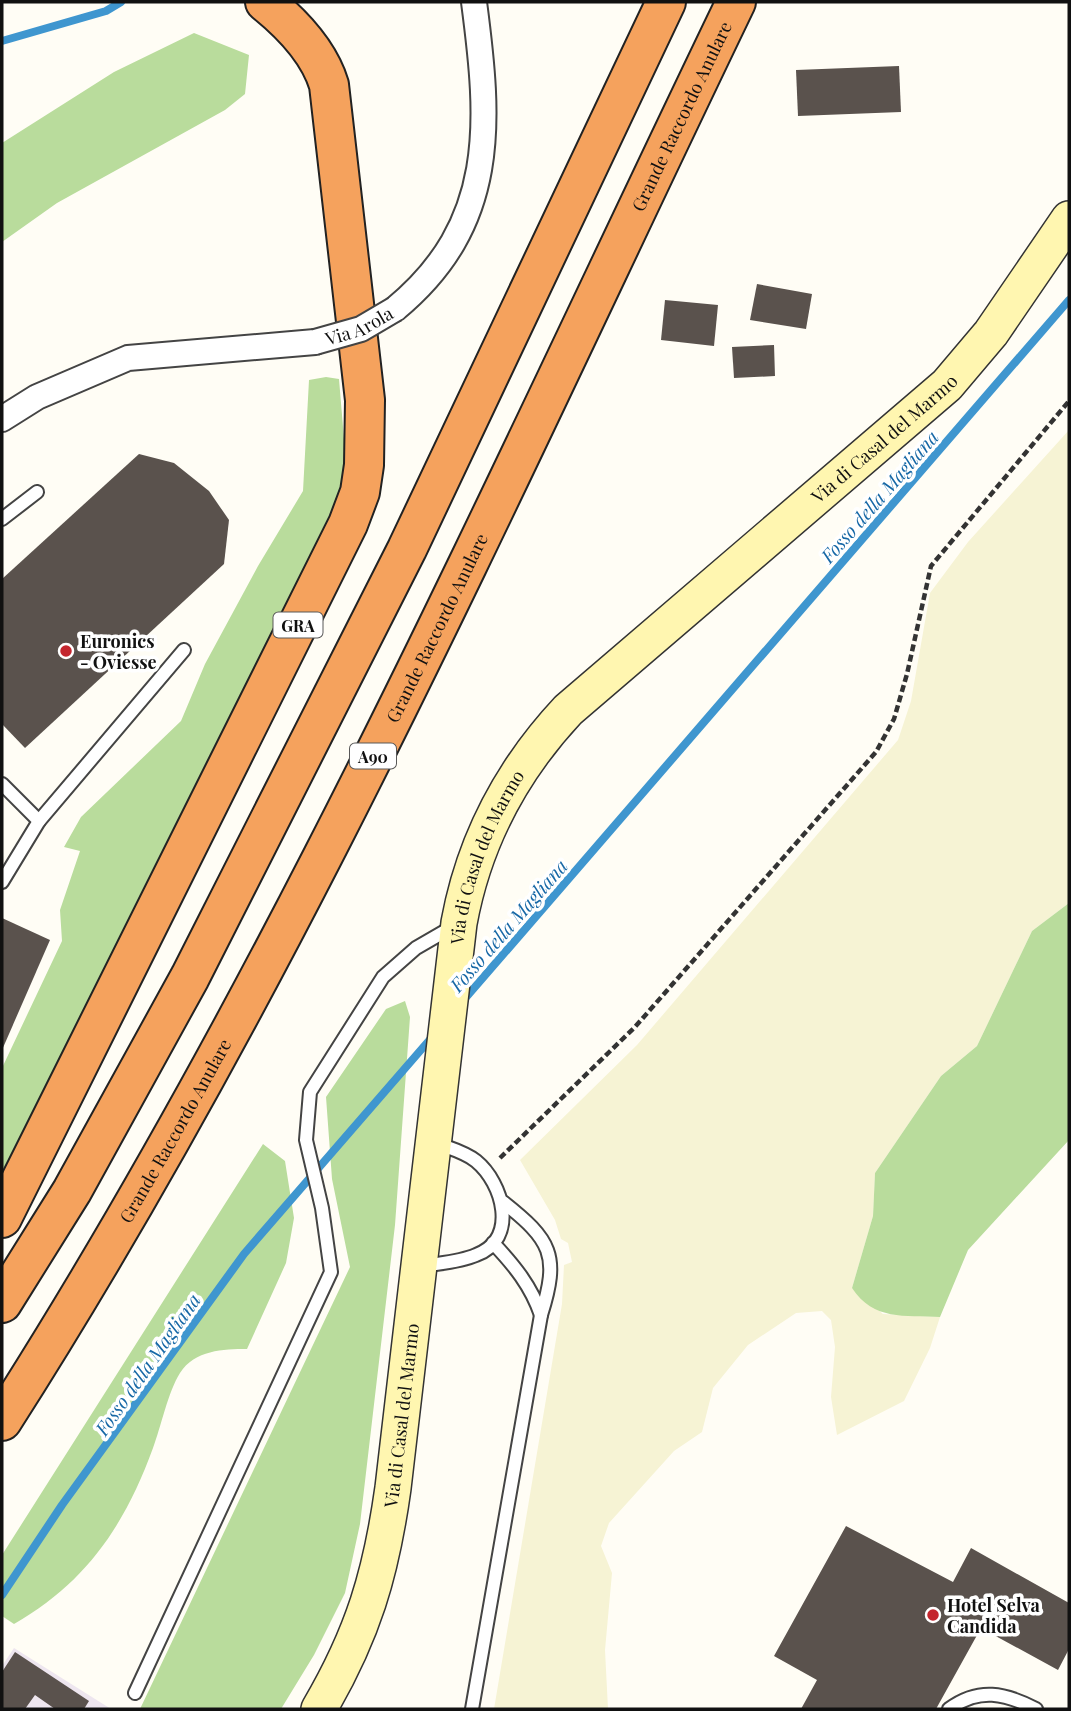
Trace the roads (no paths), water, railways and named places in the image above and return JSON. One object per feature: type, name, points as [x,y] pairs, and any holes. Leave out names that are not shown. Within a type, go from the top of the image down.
[{"type":"highway","name":"GRA","points":[[2,1218],[348,524],[360,492],[365,400],[329,85],[322,66],[295,30],[265,2]]},
{"type":"highway","points":[[2,1303],[72,1191],[190,976],[407,550],[666,2]]},
{"type":"highway","name":"Grande Raccordo Anulare","points":[[2,1421],[158,1164],[262,977],[463,571],[736,2]]},
{"type":"highway","points":[[703,70],[750,2]]},
{"type":"main road","name":"Via di Casal del Marmo","points":[[319,1709],[357,1639],[378,1573],[392,1496],[458,933],[466,889],[488,826],[539,742],[587,692],[947,385],[992,333],[1069,219]]},
{"type":"street","name":"Via Arola","points":[[2,419],[37,397],[128,358],[316,342],[361,329],[395,309],[426,281],[450,251],[476,187],[484,121],[474,2]]},
{"type":"lane","points":[[2,519],[37,492]]},
{"type":"lane","points":[[3,878],[39,821],[184,650]]},
{"type":"lane","points":[[2,784],[39,821]]},
{"type":"lane","points":[[135,1693],[331,1272],[322,1208],[306,1140],[310,1092],[383,977],[416,948],[458,933]]},
{"type":"lane","points":[[434,1131],[487,1171],[503,1202],[535,1228],[550,1257],[552,1272],[541,1315],[472,1709]]},
{"type":"lane","points":[[419,1267],[478,1255],[493,1243],[502,1225],[503,1202]]},
{"type":"lane","points":[[493,1243],[519,1271],[534,1296],[541,1315]]},
{"type":"lane","points":[[949,1709],[972,1695],[987,1693],[1017,1699],[1036,1709]]},
{"type":"waterway","points":[[2,41],[106,11],[121,2]]},
{"type":"waterway","name":"Fosso della Magliana","points":[[462,1002],[1069,300]]},
{"type":"waterway","name":"Fosso della Magliana","points":[[2,1595],[62,1505],[244,1254],[433,1036]]},
{"type":"place","name":"Euronics - Oviesse","points":[[66,651]]},
{"type":"place","name":"Hotel Selva Candida","points":[[933,1615]]}]
